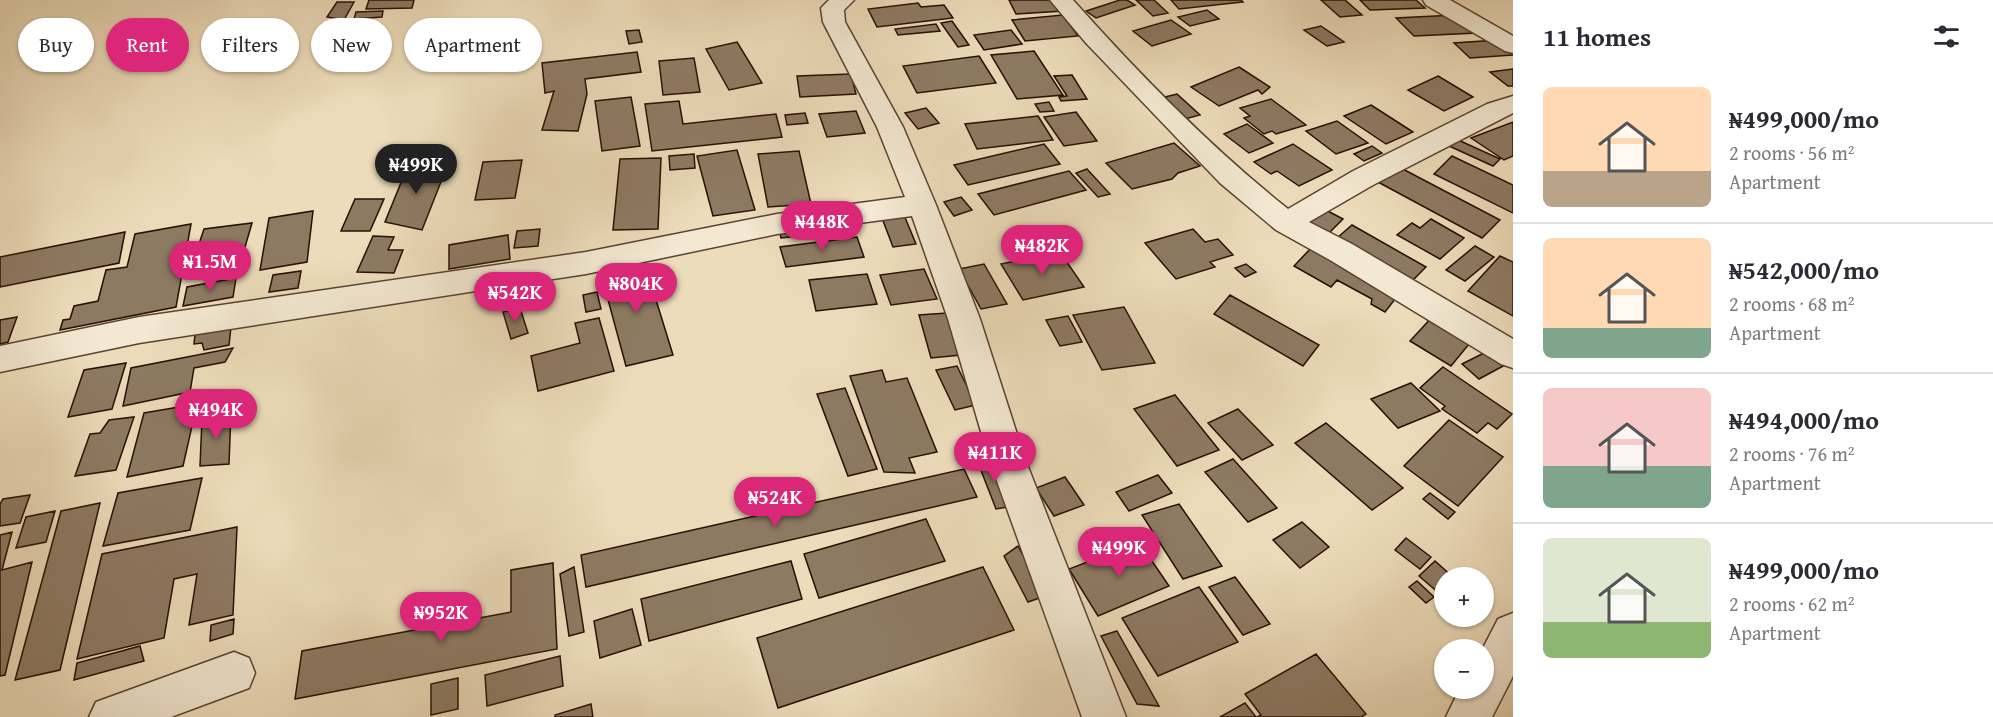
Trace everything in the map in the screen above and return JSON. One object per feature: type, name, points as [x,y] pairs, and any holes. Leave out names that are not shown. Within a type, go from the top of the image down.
[{"type":"street","points":[[843,0],[832,8],[834,22],[890,127],[922,205],[964,319],[1007,459],[1104,717]]},
{"type":"street","points":[[1061,0],[1094,38],[1230,177],[1286,223],[1341,252],[1513,355]]},
{"type":"street","points":[[1434,0],[1513,46]]},
{"type":"street","points":[[1286,223],[1363,178],[1496,110],[1513,104]]},
{"type":"street","points":[[0,359],[139,330],[586,263],[777,224],[922,205]]},
{"type":"street","points":[[1468,717],[1513,634]]},
{"type":"street","points":[[111,717],[234,673]]},
{"type":"building","points":[[369,0],[414,0],[412,8],[366,9]]},
{"type":"building","points":[[1009,0],[1057,0],[1063,11],[1016,14]]},
{"type":"building","points":[[1120,0],[1127,0],[1135,5],[1096,18],[1086,11]]},
{"type":"building","points":[[1136,0],[1154,0],[1168,13],[1153,16]]},
{"type":"building","points":[[1171,0],[1241,0],[1243,2],[1179,9]]},
{"type":"building","points":[[1321,0],[1345,0],[1362,15],[1340,17]]},
{"type":"building","points":[[1360,0],[1416,0],[1425,8],[1370,10]]},
{"type":"building","points":[[337,2],[354,2],[345,18],[327,17]]},
{"type":"building","points":[[918,3],[921,7],[944,5],[953,18],[877,27],[868,9]]},
{"type":"building","points":[[1207,10],[1219,19],[1190,26],[1178,17]]},
{"type":"building","points":[[383,11],[382,17],[368,18],[354,18],[356,12]]},
{"type":"building","points":[[1063,15],[1078,36],[1025,41],[1012,20]]},
{"type":"building","points":[[1456,15],[1476,33],[1414,36],[1396,18]]},
{"type":"building","points":[[1171,20],[1191,34],[1152,46],[1133,31]]},
{"type":"building","points":[[952,21],[969,45],[958,47],[941,23]]},
{"type":"building","points":[[936,24],[940,31],[898,35],[895,29]]},
{"type":"building","points":[[1321,26],[1344,42],[1327,46],[1304,30]]},
{"type":"building","points":[[639,30],[642,42],[629,44],[626,31]]},
{"type":"building","points":[[1011,30],[1022,44],[984,50],[974,35]]},
{"type":"building","points":[[1498,40],[1513,55],[1470,58],[1454,43]]},
{"type":"building","points":[[737,42],[762,83],[729,90],[706,49]]},
{"type":"building","points":[[1034,51],[1063,95],[1017,99],[991,55]]},
{"type":"building","points":[[637,52],[641,72],[585,79],[587,94],[578,131],[542,130],[554,91],[545,93],[542,63]]},
{"type":"building","points":[[979,56],[996,83],[917,93],[903,66]]},
{"type":"building","points":[[694,58],[700,92],[663,95],[659,61]]},
{"type":"building","points":[[1239,67],[1270,87],[1262,94],[1258,90],[1219,106],[1191,87]]},
{"type":"building","points":[[1513,69],[1513,86],[1508,86],[1490,72]]},
{"type":"building","points":[[851,74],[856,94],[800,97],[797,76]]},
{"type":"building","points":[[1072,75],[1087,99],[1061,101],[1059,97],[1067,96],[1054,76]]},
{"type":"building","points":[[1438,76],[1473,97],[1444,111],[1408,90]]},
{"type":"building","points":[[1177,94],[1200,115],[1185,119],[1161,98]]},
{"type":"building","points":[[631,97],[640,146],[602,151],[595,101]]},
{"type":"building","points":[[1271,99],[1306,125],[1276,134],[1272,131],[1264,134],[1244,118],[1250,116],[1240,108]]},
{"type":"building","points":[[679,101],[683,124],[776,114],[782,137],[652,151],[645,104]]},
{"type":"building","points":[[1049,102],[1054,111],[1040,112],[1035,104]]},
{"type":"building","points":[[1371,105],[1413,132],[1386,144],[1344,116]]},
{"type":"building","points":[[926,108],[939,123],[918,129],[905,113]]},
{"type":"building","points":[[856,111],[865,133],[827,137],[819,114]]},
{"type":"building","points":[[1076,112],[1097,141],[1064,146],[1044,117]]},
{"type":"building","points":[[805,113],[808,123],[787,125],[785,115]]},
{"type":"building","points":[[1038,116],[1053,140],[977,149],[965,124]]},
{"type":"building","points":[[1337,121],[1368,143],[1336,154],[1306,131]]},
{"type":"building","points":[[1513,122],[1513,156],[1504,160],[1471,138]]},
{"type":"building","points":[[1247,124],[1273,143],[1249,153],[1224,134]]},
{"type":"building","points":[[1456,139],[1500,159],[1493,166],[1449,146]]},
{"type":"building","points":[[1174,143],[1200,166],[1178,173],[1172,179],[1132,189],[1106,163]]},
{"type":"building","points":[[1044,144],[1060,164],[968,185],[954,165]]},
{"type":"building","points":[[1293,144],[1332,170],[1299,186],[1277,171],[1271,174],[1254,162]]},
{"type":"building","points":[[1372,146],[1382,153],[1364,161],[1354,154]]},
{"type":"building","points":[[737,150],[755,210],[713,216],[697,156]]},
{"type":"building","points":[[799,151],[811,204],[768,207],[758,154]]},
{"type":"building","points":[[694,154],[695,168],[670,170],[669,156]]},
{"type":"building","points":[[1452,156],[1513,185],[1513,213],[1434,174]]},
{"type":"building","points":[[661,158],[658,229],[613,230],[620,159]]},
{"type":"building","points":[[522,160],[515,198],[475,200],[483,162]]},
{"type":"building","points":[[409,163],[448,164],[422,230],[385,222]]},
{"type":"building","points":[[1397,166],[1500,220],[1482,238],[1378,182]]},
{"type":"building","points":[[1087,169],[1110,194],[1098,197],[1076,173]]},
{"type":"building","points":[[1069,171],[1086,190],[994,215],[978,194]]},
{"type":"building","points":[[961,197],[972,210],[954,216],[944,202]]},
{"type":"building","points":[[355,199],[384,199],[370,231],[341,231]]},
{"type":"building","points":[[1320,207],[1343,219],[1327,235],[1304,223]]},
{"type":"building","points":[[313,211],[307,262],[260,270],[269,218]]},
{"type":"building","points":[[904,215],[916,244],[893,247],[882,218]]},
{"type":"building","points":[[1431,219],[1464,238],[1440,259],[1397,235],[1412,223],[1420,228]]},
{"type":"building","points":[[252,223],[238,271],[188,277],[204,229]]},
{"type":"building","points":[[833,223],[835,232],[781,238],[779,229]]},
{"type":"building","points":[[191,224],[176,307],[60,330],[63,320],[70,319],[74,306],[98,301],[106,270],[127,267],[135,234]]},
{"type":"building","points":[[1352,225],[1426,267],[1412,281],[1337,238]]},
{"type":"building","points":[[540,229],[538,246],[514,248],[517,231]]},
{"type":"building","points":[[1193,229],[1205,242],[1218,239],[1233,255],[1210,262],[1215,267],[1176,279],[1145,243]]},
{"type":"building","points":[[125,232],[119,263],[0,287],[0,257]]},
{"type":"building","points":[[508,235],[510,259],[449,269],[449,245]]},
{"type":"building","points":[[373,236],[394,237],[388,250],[403,250],[394,273],[357,272]]},
{"type":"building","points":[[857,237],[864,257],[786,267],[780,247]]},
{"type":"building","points":[[1475,246],[1494,257],[1465,281],[1446,270]]},
{"type":"building","points":[[1312,247],[1399,294],[1385,312],[1371,304],[1372,299],[1337,280],[1331,287],[1294,266]]},
{"type":"building","points":[[1060,252],[1084,287],[1023,300],[1001,264]]},
{"type":"building","points":[[1500,256],[1513,262],[1513,316],[1468,291]]},
{"type":"building","points":[[644,261],[673,355],[626,366],[600,270]]},
{"type":"building","points":[[984,264],[1007,304],[981,309],[959,269]]},
{"type":"building","points":[[1246,264],[1256,272],[1245,277],[1235,268]]},
{"type":"building","points":[[924,269],[937,299],[891,305],[880,275]]},
{"type":"building","points":[[301,271],[298,288],[269,292],[273,275]]},
{"type":"building","points":[[867,274],[877,304],[816,311],[809,280]]},
{"type":"building","points":[[236,278],[233,297],[183,306],[187,287]]},
{"type":"building","points":[[597,292],[601,309],[586,312],[583,295]]},
{"type":"building","points":[[1230,295],[1319,345],[1303,366],[1214,314]]},
{"type":"building","points":[[1124,307],[1155,363],[1102,370],[1073,315]]},
{"type":"building","points":[[520,308],[528,333],[511,339],[503,312]]},
{"type":"building","points":[[947,313],[961,355],[931,358],[919,315]]},
{"type":"building","points":[[1434,315],[1474,338],[1451,366],[1410,341]]},
{"type":"building","points":[[1068,316],[1082,342],[1060,346],[1046,320]]},
{"type":"building","points":[[17,317],[8,342],[0,344],[0,320]]},
{"type":"building","points":[[232,318],[229,345],[204,350],[202,343],[194,344],[196,326]]},
{"type":"building","points":[[599,318],[614,371],[538,391],[531,356],[580,343],[575,323]]},
{"type":"building","points":[[233,348],[225,362],[194,368],[190,392],[123,406],[131,368]]},
{"type":"building","points":[[1488,351],[1505,365],[1479,379],[1462,364]]},
{"type":"building","points":[[126,363],[112,409],[68,417],[84,370]]},
{"type":"building","points":[[957,366],[976,405],[955,410],[936,370]]},
{"type":"building","points":[[1443,367],[1512,414],[1497,429],[1488,423],[1477,433],[1442,409],[1445,406],[1420,388]]},
{"type":"building","points":[[882,370],[886,382],[907,378],[937,452],[909,458],[915,473],[884,472],[850,376]]},
{"type":"building","points":[[1411,383],[1440,411],[1398,428],[1371,399]]},
{"type":"building","points":[[845,388],[877,469],[848,476],[817,394]]},
{"type":"building","points":[[1175,395],[1219,450],[1177,466],[1134,409]]},
{"type":"building","points":[[197,404],[183,466],[127,477],[144,413]]},
{"type":"building","points":[[1238,409],[1273,445],[1242,460],[1208,423]]},
{"type":"building","points":[[231,412],[229,464],[200,466],[202,419]]},
{"type":"building","points":[[134,417],[116,470],[75,476],[90,434],[100,433],[109,420]]},
{"type":"building","points":[[1449,420],[1503,457],[1458,506],[1404,466]]},
{"type":"building","points":[[1326,423],[1403,488],[1372,510],[1295,443]]},
{"type":"building","points":[[994,457],[1014,506],[996,509],[977,460]]},
{"type":"building","points":[[1233,459],[1277,508],[1248,522],[1205,472]]},
{"type":"building","points":[[964,469],[977,497],[586,587],[581,555]]},
{"type":"building","points":[[1158,475],[1172,493],[1129,511],[1116,492]]},
{"type":"building","points":[[1065,477],[1084,505],[1054,516],[1036,488]]},
{"type":"building","points":[[202,478],[190,530],[103,546],[118,493]]},
{"type":"building","points":[[1430,493],[1455,512],[1448,519],[1423,499]]},
{"type":"building","points":[[30,495],[20,523],[0,526],[0,504],[3,499]]},
{"type":"building","points":[[100,503],[60,670],[15,680],[61,511]]},
{"type":"building","points":[[1179,504],[1222,566],[1183,579],[1142,515]]},
{"type":"building","points":[[55,511],[46,542],[16,548],[26,517]]},
{"type":"building","points":[[926,519],[945,561],[819,598],[804,554]]},
{"type":"building","points":[[1302,522],[1329,547],[1300,568],[1273,540]]},
{"type":"building","points":[[237,527],[233,615],[189,625],[197,574],[174,579],[164,638],[77,659],[102,554]]},
{"type":"building","points":[[12,532],[2,570],[32,562],[5,675],[0,676],[0,535]]},
{"type":"building","points":[[1406,538],[1431,557],[1420,569],[1395,550]]},
{"type":"building","points":[[1139,542],[1169,586],[1098,616],[1069,569]]},
{"type":"building","points":[[1018,546],[1045,596],[1028,602],[1004,556]]},
{"type":"building","points":[[791,561],[802,599],[649,641],[641,599]]},
{"type":"building","points":[[1435,561],[1442,567],[1434,567],[1434,589],[1419,576]]},
{"type":"building","points":[[553,563],[557,649],[295,699],[302,651],[511,612],[511,570]]},
{"type":"building","points":[[574,567],[584,632],[569,636],[560,574]]},
{"type":"building","points":[[983,567],[1014,630],[778,708],[757,638]]},
{"type":"building","points":[[1235,577],[1270,624],[1243,635],[1209,587]]},
{"type":"building","points":[[1417,581],[1434,597],[1426,603],[1409,587]]},
{"type":"building","points":[[1199,587],[1238,642],[1158,676],[1122,618]]},
{"type":"building","points":[[632,609],[641,645],[600,658],[594,621]]},
{"type":"building","points":[[234,619],[233,634],[210,641],[211,625]]},
{"type":"building","points":[[1117,631],[1159,706],[1137,704],[1101,636]]},
{"type":"building","points":[[140,646],[144,661],[74,680],[77,663]]},
{"type":"building","points":[[1316,654],[1366,714],[1361,717],[1257,717],[1261,715],[1245,694]]},
{"type":"building","points":[[560,656],[563,686],[487,706],[485,675]]},
{"type":"building","points":[[458,678],[458,709],[431,715],[431,684]]},
{"type":"building","points":[[1245,703],[1256,717],[1220,717]]},
{"type":"building","points":[[591,704],[593,717],[555,717],[555,715]]}]
